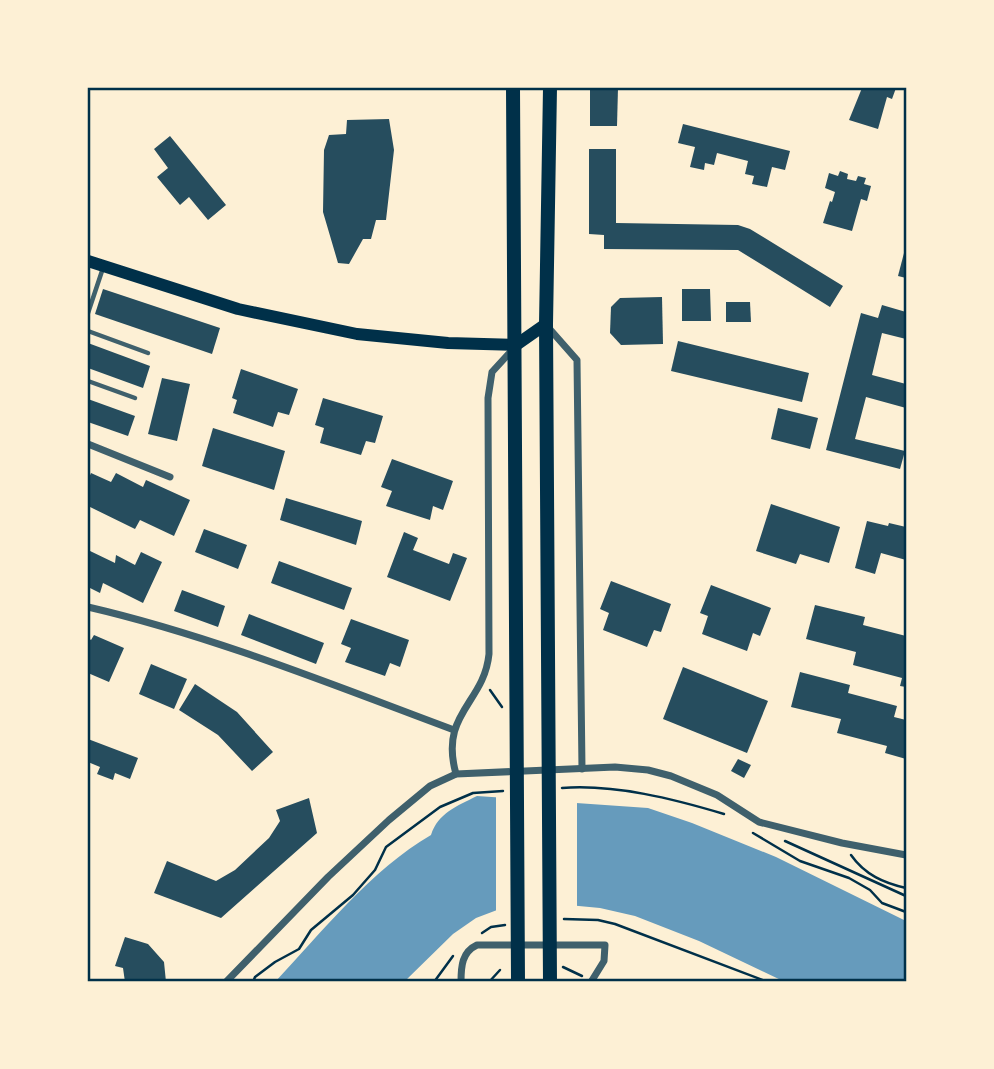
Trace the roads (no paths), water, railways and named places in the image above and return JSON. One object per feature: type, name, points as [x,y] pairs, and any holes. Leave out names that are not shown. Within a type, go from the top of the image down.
[{"type":"main road","points":[[513,88],[518,982]]},
{"type":"main road","points":[[550,88],[546,324],[550,982]]},
{"type":"main road","points":[[88,261],[238,309],[357,334],[448,343],[516,345],[546,324]]},
{"type":"street","points":[[546,324],[578,360],[582,769]]},
{"type":"street","points":[[456,774],[451,745],[454,730],[487,668],[489,654],[488,398],[492,372],[516,345]]},
{"type":"street","points":[[88,444],[170,477]]},
{"type":"street","points":[[88,607],[159,625],[232,648],[454,730]]},
{"type":"street","points":[[226,982],[328,877],[389,820],[430,786],[456,774],[615,767],[660,772],[717,794],[759,822],[842,843],[906,855]]},
{"type":"street","points":[[461,982],[465,954],[477,945],[605,945],[604,961],[591,981]]},
{"type":"lane","points":[[88,313],[104,265]]},
{"type":"lane","points":[[88,331],[148,353]]},
{"type":"lane","points":[[88,381],[135,398]]},
{"type":"water","points":[[477,796],[648,808],[776,857],[906,921],[906,981],[783,981],[699,941],[635,916],[600,908],[547,903],[505,907],[476,918],[453,934],[405,981],[275,982],[368,883],[409,849],[431,835],[438,821],[449,811]]}]
